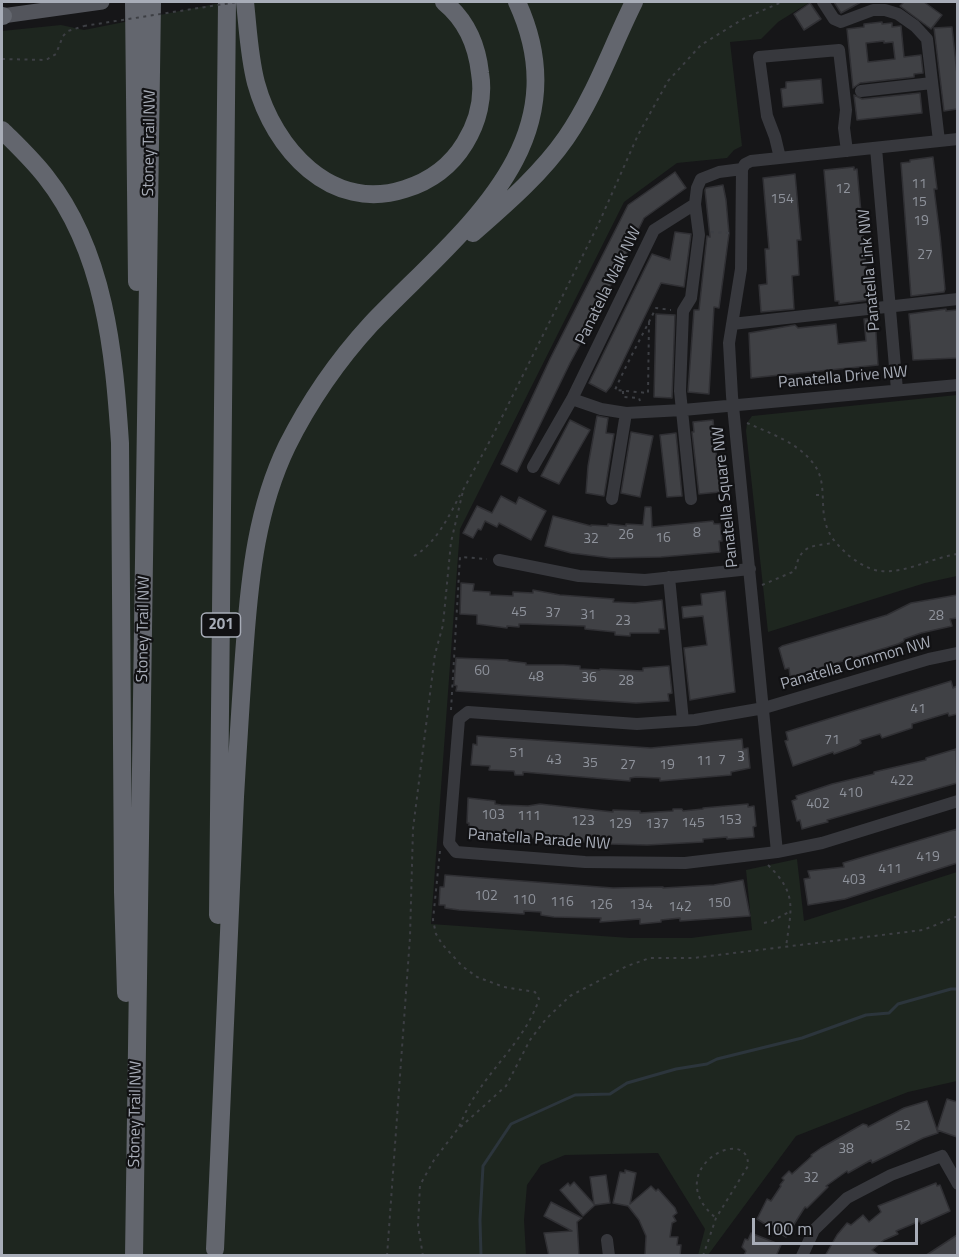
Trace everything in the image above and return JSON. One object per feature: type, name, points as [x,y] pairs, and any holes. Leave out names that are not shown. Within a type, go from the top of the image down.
[{"type":"highway","points":[[134,2],[137,339],[147,448]]},
{"type":"highway","name":"Stoney Trail NW","points":[[134,1256],[152,2]]},
{"type":"highway","name":"201","points":[[215,1252],[227,2]]},
{"type":"highway","points":[[245,2],[250,56],[256,84],[273,127],[284,143],[306,168],[334,185],[347,190],[379,194],[405,189],[433,177],[458,154],[476,122],[481,95],[479,62],[468,30],[444,2]]},
{"type":"highway","points":[[215,1252],[239,717],[249,583],[255,543],[272,483],[287,447],[311,403],[350,349],[444,251],[502,184],[519,155],[529,125],[536,90],[532,43],[516,2]]},
{"type":"highway","points":[[444,251],[455,249],[502,208],[541,170],[567,136],[607,63],[634,2]]},
{"type":"highway","points":[[2,130],[47,178],[82,239],[101,297],[116,390],[120,443],[123,892],[134,1216]]},
{"type":"main road","points":[[2,16],[102,2]]},
{"type":"street","points":[[823,2],[834,20],[841,22],[873,10],[898,14],[915,26],[927,39],[939,141]]},
{"type":"street","points":[[780,158],[767,116],[759,57],[839,50],[846,110],[844,128],[847,151]]},
{"type":"street","points":[[861,91],[932,83]]},
{"type":"street","points":[[691,499],[680,391],[683,311],[690,298],[699,235],[695,204],[701,179],[719,172],[742,169],[745,164],[752,161],[957,139]]},
{"type":"street","name":"Panatella Link NW","points":[[876,148],[897,390]]},
{"type":"street","name":"Panatella Square NW","points":[[742,169],[741,269],[729,343],[732,404],[777,852]]},
{"type":"street","name":"Panatella Walk NW","points":[[533,467],[572,399],[654,230],[695,204]]},
{"type":"street","points":[[732,324],[957,299]]},
{"type":"street","name":"Panatella Drive NW","points":[[732,404],[957,385]]},
{"type":"street","points":[[572,399],[602,409],[626,412],[683,410],[732,404]]},
{"type":"street","points":[[612,499],[626,412]]},
{"type":"street","points":[[499,560],[579,576],[645,580],[750,569]]},
{"type":"street","points":[[669,577],[683,721]]},
{"type":"street","name":"Panatella Common NW","points":[[764,708],[929,659],[957,653]]},
{"type":"street","points":[[459,719],[468,712],[637,724],[683,721],[764,708]]},
{"type":"street","name":"Panatella Parade NW","points":[[459,719],[449,843],[456,852],[585,862],[685,863],[777,852]]},
{"type":"street","points":[[777,852],[822,843],[957,801]]},
{"type":"street","points":[[802,1256],[814,1230],[847,1197],[891,1175],[942,1156],[957,1184]]},
{"type":"street","points":[[607,1240],[609,1256]]},
{"type":"path","points":[[2,59],[46,60],[56,54],[63,36],[68,31],[84,26],[237,2]]},
{"type":"path","points":[[379,2],[393,2]]},
{"type":"path","points":[[414,556],[426,549],[446,521],[492,437],[598,225],[638,135],[668,81],[701,45],[743,19],[782,2]]},
{"type":"path","points":[[708,232],[736,233]]},
{"type":"path","points":[[649,322],[648,393],[615,390],[649,322],[656,309],[673,310]]},
{"type":"path","points":[[623,391],[623,397],[639,398],[641,402]]},
{"type":"path","points":[[747,423],[785,441],[805,454],[815,465],[822,479],[827,529],[835,543],[868,568],[882,571],[898,570],[957,554]]},
{"type":"path","points":[[387,1256],[410,937],[413,829],[435,654],[443,625],[451,542],[463,491]]},
{"type":"path","points":[[816,495],[823,495]]},
{"type":"path","points":[[762,585],[795,571],[802,552],[812,546],[835,543]]},
{"type":"path","points":[[459,719],[450,709],[460,557],[499,560]]},
{"type":"path","points":[[449,843],[439,853],[433,920],[436,934],[451,955],[477,977],[504,987],[535,992],[539,999],[520,1033],[474,1096],[457,1130]]},
{"type":"path","points":[[766,862],[784,884],[790,896],[786,947]]},
{"type":"path","points":[[764,923],[790,911]]},
{"type":"path","points":[[423,1256],[418,1226],[420,1185],[434,1160],[457,1130],[506,1086],[530,1040],[546,1019],[570,996],[627,966],[650,958],[693,958],[923,930],[957,916]]},
{"type":"path","points":[[703,1256],[716,1218],[748,1166],[748,1158],[740,1149],[718,1151],[711,1156],[698,1175],[699,1196],[704,1206],[716,1218]]},
{"type":"shaded area","points":[[225,2],[810,2],[778,22],[761,39],[730,42],[742,146],[734,150],[727,158],[677,163],[624,202],[460,529],[431,924],[630,938],[691,938],[752,930],[746,870],[797,859],[804,921],[957,872],[957,1081],[908,1092],[796,1136],[708,1255],[698,1255],[705,1229],[658,1153],[565,1155],[541,1165],[527,1185],[524,1220],[526,1255],[2,1256],[2,31],[61,25],[84,30]]},
{"type":"shaded area","points":[[957,395],[957,576],[925,583],[768,632],[746,431],[747,423],[752,416]]},
{"type":"building","points":[[834,2],[861,2],[841,13]]},
{"type":"building","points":[[904,2],[924,2],[942,15],[931,29],[900,6]]},
{"type":"building","points":[[810,3],[821,19],[804,30],[794,14]]},
{"type":"building","points":[[882,22],[882,24],[892,23],[892,27],[901,26],[904,57],[921,55],[923,73],[914,74],[914,77],[860,83],[853,88],[847,29],[864,27],[864,24]],"holes":[[[884,41],[884,43],[893,42],[895,59],[868,62],[866,43]]]},
{"type":"building","points":[[952,27],[957,74],[957,109],[944,111],[934,28]]},
{"type":"building","points":[[821,79],[823,103],[783,107],[781,89],[786,88],[786,82]]},
{"type":"building","points":[[920,93],[922,113],[857,120],[854,95],[862,99]]},
{"type":"building","points":[[933,157],[937,189],[934,189],[945,289],[944,292],[911,296],[901,163]]},
{"type":"building","points":[[854,167],[854,170],[857,169],[869,300],[839,304],[839,301],[835,301],[824,170]]},
{"type":"building","points":[[675,172],[686,188],[644,218],[517,472],[501,464],[550,359],[628,205]]},
{"type":"building","points":[[795,174],[801,240],[797,240],[799,275],[792,276],[794,309],[761,312],[759,285],[767,284],[765,249],[769,249],[763,178]]},
{"type":"building","points":[[723,185],[729,234],[719,308],[714,307],[709,394],[688,392],[694,310],[699,310],[707,236],[710,237],[705,190]]},
{"type":"building","points":[[675,232],[691,234],[684,287],[661,283],[606,392],[589,383],[652,254],[670,260]]},
{"type":"building","points":[[946,309],[946,311],[957,310],[957,358],[913,360],[909,314]]},
{"type":"building","points":[[656,314],[675,315],[672,398],[654,397]]},
{"type":"building","points":[[875,318],[878,365],[751,378],[749,333],[795,325],[798,328],[836,324],[838,344],[866,341],[864,319]]},
{"type":"building","points":[[597,416],[608,418],[606,433],[614,434],[604,496],[586,493],[588,466]]},
{"type":"building","points":[[570,420],[590,430],[559,484],[541,476]]},
{"type":"building","points":[[713,420],[720,492],[699,494],[692,432],[694,432],[693,422]]},
{"type":"building","points":[[631,432],[653,436],[640,497],[621,493]]},
{"type":"building","points":[[676,433],[682,496],[667,497],[660,435]]},
{"type":"building","points":[[501,496],[516,504],[519,497],[546,511],[531,540],[499,523],[497,527],[485,521],[481,530],[478,529],[473,538],[463,533],[477,506],[492,513]]},
{"type":"building","points":[[645,507],[651,507],[652,527],[713,521],[714,524],[720,524],[722,541],[719,541],[720,552],[611,558],[571,553],[545,546],[553,516],[591,526],[643,525]]},
{"type":"building","points":[[461,583],[474,584],[473,591],[490,592],[490,595],[513,596],[513,592],[533,593],[533,590],[560,595],[614,599],[613,602],[635,603],[662,600],[665,629],[659,629],[659,633],[630,633],[630,636],[585,629],[585,626],[519,624],[519,627],[507,626],[507,628],[477,624],[477,615],[460,614]]},
{"type":"building","points":[[725,591],[735,692],[690,700],[684,648],[707,645],[703,616],[683,618],[682,607],[702,605],[701,594]]},
{"type":"building","points":[[957,595],[957,618],[950,619],[952,626],[921,633],[904,639],[898,644],[797,675],[790,676],[789,668],[785,669],[779,648],[782,646],[887,615],[911,603]]},
{"type":"building","points":[[456,658],[508,660],[526,663],[526,665],[580,666],[580,669],[600,670],[643,671],[643,668],[669,666],[672,693],[668,694],[669,701],[636,703],[456,691],[457,686],[454,685]]},
{"type":"building","points":[[951,681],[953,688],[957,686],[957,714],[949,716],[948,713],[912,724],[912,728],[882,738],[880,734],[860,740],[861,743],[856,746],[793,766],[785,741],[788,740],[786,732]]},
{"type":"building","points":[[477,736],[651,748],[742,739],[743,749],[748,748],[750,768],[731,772],[731,775],[660,781],[660,778],[636,777],[630,778],[630,781],[523,772],[523,775],[515,775],[514,771],[489,770],[490,766],[471,765],[473,744],[477,745]]},
{"type":"building","points":[[956,749],[957,783],[802,829],[800,820],[797,821],[792,801],[797,799],[796,796],[874,774],[874,772],[926,760],[926,758]]},
{"type":"building","points":[[468,798],[495,801],[495,804],[501,805],[540,804],[613,812],[613,810],[640,811],[640,813],[748,804],[748,807],[754,806],[756,826],[753,827],[754,837],[727,839],[727,837],[703,839],[703,842],[647,845],[469,833]]},
{"type":"building","points":[[957,829],[957,863],[845,899],[808,905],[804,879],[810,878],[808,871],[844,867],[843,863]]},
{"type":"building","points":[[445,875],[613,888],[714,885],[743,880],[750,916],[680,921],[680,918],[640,924],[640,919],[600,922],[601,918],[554,917],[541,915],[541,912],[524,911],[524,914],[459,910],[439,905],[440,887],[444,887]]},
{"type":"building","points":[[947,1099],[957,1102],[957,1137],[937,1130]]},
{"type":"building","points":[[927,1101],[938,1133],[872,1163],[871,1160],[848,1173],[847,1171],[826,1186],[828,1187],[807,1208],[805,1207],[786,1237],[757,1219],[767,1199],[771,1201],[784,1180],[782,1178],[789,1171],[792,1174],[811,1155],[863,1124],[868,1127],[904,1108]]},
{"type":"building","points":[[625,1170],[636,1173],[630,1204],[651,1186],[656,1191],[658,1189],[675,1208],[677,1213],[673,1216],[676,1221],[672,1223],[670,1237],[678,1237],[677,1245],[681,1245],[680,1256],[645,1256],[646,1236],[639,1220],[628,1206],[613,1203],[620,1172],[625,1173]]},
{"type":"building","points":[[606,1175],[610,1203],[595,1205],[583,1216],[560,1190],[568,1183],[570,1186],[574,1182],[594,1204],[590,1177]]},
{"type":"building","points":[[936,1183],[937,1186],[940,1185],[950,1211],[921,1224],[920,1221],[896,1231],[898,1234],[884,1240],[872,1250],[880,1256],[825,1256],[847,1223],[851,1225],[863,1215],[869,1222],[881,1212],[878,1206]]},
{"type":"building","points":[[551,1202],[582,1218],[577,1222],[579,1256],[549,1256],[544,1233],[572,1231],[544,1216]]},
{"type":"building","points":[[751,1233],[781,1245],[776,1256],[744,1256],[746,1251],[742,1247],[745,1239],[748,1240]]},
{"type":"building","points":[[957,1235],[957,1256],[925,1256]]},
{"type":"waterway","points":[[481,1256],[483,1166],[511,1124],[575,1095],[610,1094],[627,1083],[802,1038],[866,1015],[889,1013],[898,1004],[958,989]]}]
